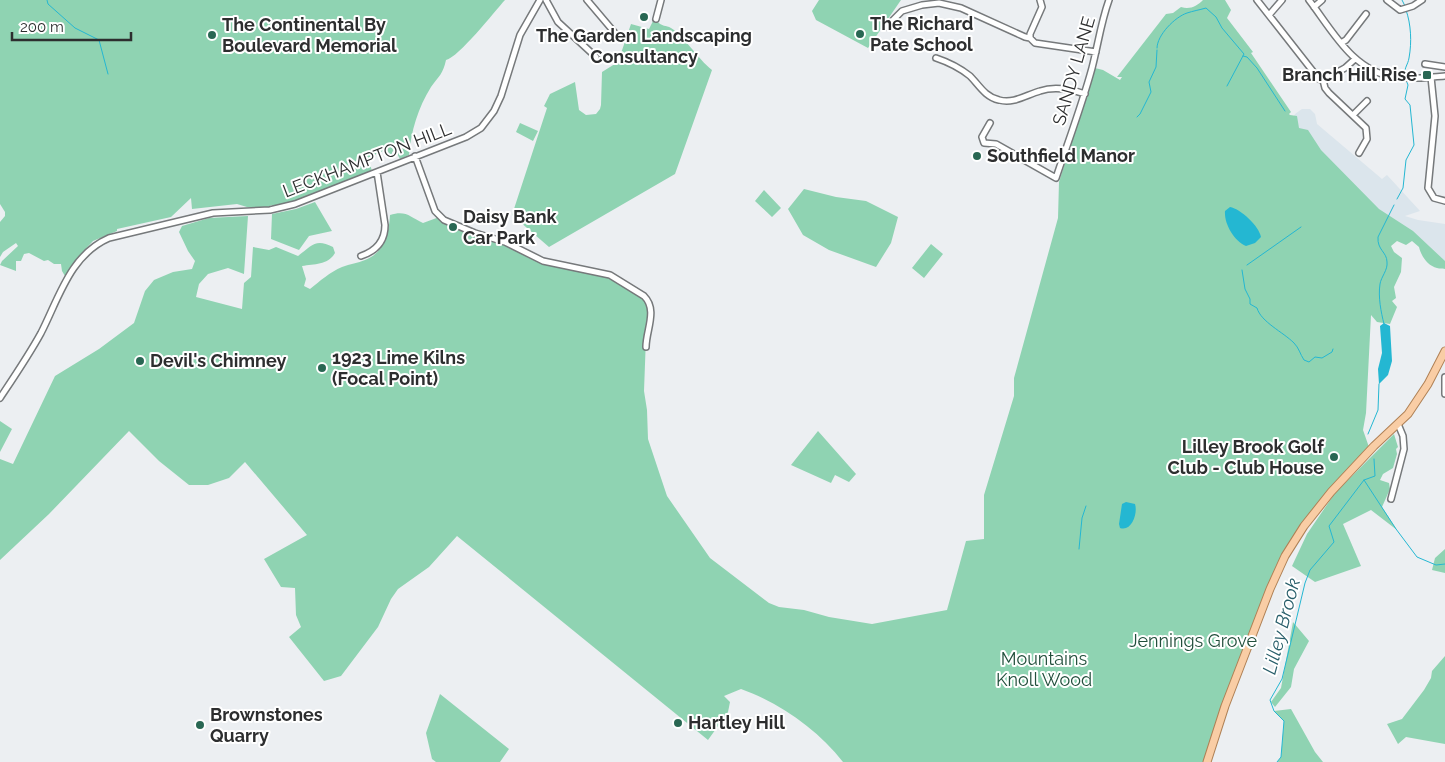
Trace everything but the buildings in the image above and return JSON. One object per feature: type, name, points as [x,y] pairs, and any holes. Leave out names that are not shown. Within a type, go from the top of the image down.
[{"type":"main road","points":[[1207,762],[1246,650],[1285,556],[1331,492],[1374,446],[1398,424],[1418,400],[1444,355]]},
{"type":"street","name":"LECKHAMPTON HILL","points":[[0,398],[41,332],[70,274],[84,254],[98,243],[109,238],[213,213],[282,208],[470,135],[481,128],[489,120],[501,96],[520,35],[540,0]]},
{"type":"street","points":[[546,0],[558,22],[596,57]]},
{"type":"street","points":[[588,0],[615,33]]},
{"type":"street","points":[[656,19],[661,0]]},
{"type":"street","points":[[1030,38],[1042,7],[1041,0]]},
{"type":"street","name":"SANDY LANE","points":[[990,123],[982,137],[984,143],[996,144],[1056,178],[1085,94],[1096,52],[1101,22],[1109,0]]},
{"type":"street","points":[[1257,0],[1314,75],[1323,80]]},
{"type":"street","points":[[1269,15],[1282,0]]},
{"type":"street","points":[[1309,0],[1355,59],[1376,72],[1401,78],[1445,76]]},
{"type":"street","points":[[1314,7],[1322,0]]},
{"type":"street","points":[[1386,0],[1400,10],[1418,4],[1422,0]]},
{"type":"street","points":[[886,27],[902,11],[922,5],[939,3],[961,8],[1030,38],[1035,43],[1096,52]]},
{"type":"street","points":[[1342,43],[1366,14]]},
{"type":"street","points":[[936,58],[962,70],[986,94],[999,100],[1015,101],[1040,91],[1056,88],[1085,94]]},
{"type":"street","points":[[1323,80],[1345,68],[1355,59]]},
{"type":"street","points":[[1425,64],[1445,67]]},
{"type":"street","points":[[1431,77],[1435,116],[1428,188],[1434,198],[1445,201]]},
{"type":"street","points":[[1323,80],[1324,88],[1366,128],[1368,135],[1366,143],[1359,153]]},
{"type":"street","points":[[1353,116],[1367,101]]},
{"type":"street","points":[[416,156],[435,211],[444,220],[475,233],[505,242],[548,262],[610,275],[644,296],[650,303],[652,310],[646,346]]},
{"type":"street","points":[[362,256],[376,248],[384,234],[385,225],[377,172]]},
{"type":"street","points":[[1445,377],[1445,394]]},
{"type":"street","points":[[1391,499],[1404,449],[1403,436],[1398,424]]},
{"type":"shaded area","points":[[1302,109],[1310,109],[1315,114],[1317,124],[1382,179],[1387,175],[1420,211],[1405,216],[1445,224],[1445,264],[1398,224],[1386,226],[1298,130],[1293,118]]},
{"type":"green space","points":[[0,0],[505,0],[467,43],[446,60],[442,72],[426,95],[419,111],[413,128],[409,155],[400,159],[395,150],[387,157],[383,151],[368,158],[372,171],[277,209],[271,205],[269,208],[247,207],[237,204],[192,209],[191,198],[171,217],[117,229],[117,231],[93,241],[65,276],[61,264],[54,264],[48,260],[44,261],[29,253],[24,254],[21,261],[16,261],[16,271],[0,265],[18,246],[16,243],[3,252],[0,257],[0,222],[5,216],[5,212],[0,204]]},
{"type":"green space","name":"The Richard Pate School","points":[[819,0],[901,0],[868,48],[816,20],[812,11]]},
{"type":"green space","points":[[1203,0],[1225,0],[1231,10],[1227,18],[1253,52],[1251,53],[1291,112],[1289,114],[1297,116],[1299,128],[1308,130],[1321,150],[1379,209],[1413,231],[1445,261],[1445,269],[1434,267],[1428,263],[1421,254],[1419,247],[1412,241],[1406,245],[1397,241],[1391,246],[1394,252],[1402,258],[1401,272],[1394,287],[1396,298],[1392,301],[1397,307],[1390,324],[1377,322],[1371,315],[1366,413],[1363,430],[1370,450],[1305,519],[1281,556],[1203,762],[843,762],[822,739],[797,719],[770,702],[741,689],[724,696],[730,702],[728,712],[708,740],[457,536],[429,567],[398,589],[391,599],[378,627],[341,676],[324,681],[289,637],[301,627],[296,615],[295,588],[281,587],[264,559],[307,535],[245,462],[229,478],[208,485],[189,485],[159,461],[129,431],[49,514],[0,560],[0,459],[13,464],[55,376],[99,349],[134,323],[145,291],[154,280],[173,272],[192,269],[195,261],[179,232],[182,226],[209,218],[248,216],[244,274],[228,268],[208,274],[199,284],[196,297],[242,309],[244,283],[251,277],[253,247],[269,250],[276,247],[298,256],[314,244],[322,243],[333,247],[335,253],[329,260],[302,266],[306,279],[304,286],[310,289],[338,269],[365,260],[377,253],[387,236],[390,215],[400,213],[423,223],[442,216],[512,245],[534,257],[610,275],[650,303],[646,337],[644,391],[648,439],[667,496],[710,558],[769,603],[779,607],[804,610],[829,617],[872,624],[947,610],[966,541],[984,539],[984,495],[1014,396],[1014,378],[1058,218],[1059,182],[1095,68],[1103,70],[1120,80],[1122,77],[1117,77],[1166,14],[1173,13],[1181,7],[1193,7]]},
{"type":"green space","points":[[653,21],[657,21],[676,31],[712,70],[675,174],[549,247],[512,215],[547,108],[544,106],[550,94],[575,82],[579,110],[586,115],[596,114],[601,105],[602,72],[618,62],[631,24],[649,29]]},
{"type":"green space","points":[[520,123],[538,131],[533,141],[516,132]]},
{"type":"green space","points":[[804,189],[836,197],[866,201],[898,217],[891,243],[876,267],[829,250],[803,235],[788,209]]},
{"type":"green space","points":[[764,190],[781,208],[772,217],[755,201]]},
{"type":"green space","points":[[315,202],[332,231],[309,236],[299,250],[271,239],[272,214],[296,209]]},
{"type":"green space","points":[[931,244],[943,254],[924,278],[912,268]]},
{"type":"green space","points":[[0,421],[12,429],[0,452]]},
{"type":"green space","points":[[818,431],[856,474],[849,482],[835,475],[831,483],[791,465]]},
{"type":"green space","points":[[1394,434],[1398,447],[1393,468],[1383,474],[1380,480],[1389,483],[1390,489],[1382,507],[1397,530],[1371,510],[1343,524],[1361,566],[1315,582],[1292,566],[1307,534],[1335,493]]},
{"type":"green space","points":[[1445,549],[1445,573],[1432,570],[1435,558]]},
{"type":"green space","points":[[1293,622],[1309,641],[1294,669],[1291,687],[1275,707],[1271,702],[1281,688]]},
{"type":"green space","points":[[1445,656],[1445,744],[1406,737],[1398,744],[1387,724],[1402,719],[1424,690],[1431,678],[1432,671]]},
{"type":"green space","points":[[440,694],[509,749],[500,762],[436,762],[432,759],[426,733]]},
{"type":"green space","points":[[1291,709],[1315,752],[1323,762],[1277,762],[1281,757],[1284,721],[1274,711]]},
{"type":"water","points":[[1230,207],[1244,214],[1257,228],[1261,237],[1255,243],[1246,246],[1234,236],[1225,216],[1225,211]]},
{"type":"water","points":[[1384,323],[1390,326],[1392,361],[1388,375],[1379,384],[1378,369],[1382,353],[1380,326]]},
{"type":"water","points":[[1126,502],[1135,504],[1135,517],[1131,525],[1120,528],[1122,504]]},
{"type":"waterway","points":[[47,0],[48,4],[75,28],[99,40],[108,74]]},
{"type":"waterway","name":"Lilley Brook","points":[[1402,0],[1405,6]]},
{"type":"waterway","points":[[1157,48],[1163,32],[1172,22],[1182,15],[1206,8],[1216,17],[1222,28],[1244,54],[1227,86]]},
{"type":"waterway","name":"Lilley Brook","points":[[1405,77],[1411,39],[1406,10]]},
{"type":"waterway","points":[[1137,117],[1151,92],[1149,82],[1156,67],[1157,50]]},
{"type":"waterway","points":[[1243,56],[1247,57],[1257,68],[1285,111]]},
{"type":"waterway","name":"Lilley Brook","points":[[1397,199],[1403,188],[1406,160],[1414,145],[1410,105],[1405,99],[1408,85],[1406,80]]},
{"type":"waterway","name":"Lilley Brook","points":[[1384,324],[1379,289],[1387,259],[1379,245],[1378,237],[1394,205]]},
{"type":"waterway","points":[[1247,265],[1301,227]]},
{"type":"waterway","points":[[1242,270],[1250,304],[1257,308],[1263,318],[1294,343],[1304,360],[1309,362],[1315,357],[1322,358],[1332,352],[1333,349]]},
{"type":"waterway","name":"Lilley Brook","points":[[1368,434],[1378,410],[1379,384]]},
{"type":"waterway","name":"Lilley Brook","points":[[1277,762],[1281,757],[1284,721],[1274,711],[1270,700],[1282,679],[1305,583],[1310,570],[1334,542],[1329,526],[1364,480],[1375,476],[1374,459]]},
{"type":"waterway","points":[[1364,480],[1417,557],[1436,565],[1445,564]]},
{"type":"waterway","points":[[1079,549],[1082,518],[1086,506]]},
{"type":"place","name":"The Garden Landscaping Consultancy","points":[[644,17]]},
{"type":"place","name":"The Richard Pate School","points":[[860,34]]},
{"type":"place","name":"The Continental By Boulevard Memorial","points":[[212,35]]},
{"type":"place","name":"Branch Hill Rise","points":[[1427,75]]},
{"type":"place","name":"Southfield Manor","points":[[977,156]]},
{"type":"place","name":"Daisy Bank Car Park","points":[[453,227]]},
{"type":"place","name":"Devil's Chimney","points":[[140,361]]},
{"type":"place","name":"1923 Lime Kilns (Focal Point)","points":[[322,368]]},
{"type":"place","name":"Lilley Brook Golf Club - Club House","points":[[1334,457]]},
{"type":"place","name":"Hartley Hill","points":[[678,723]]},
{"type":"place","name":"Brownstones Quarry","points":[[200,725]]},
{"type":"park label","name":"Jennings Grove","points":[[1193,641]]},
{"type":"park label","name":"Mountains Knoll Wood","points":[[1044,670]]}]
